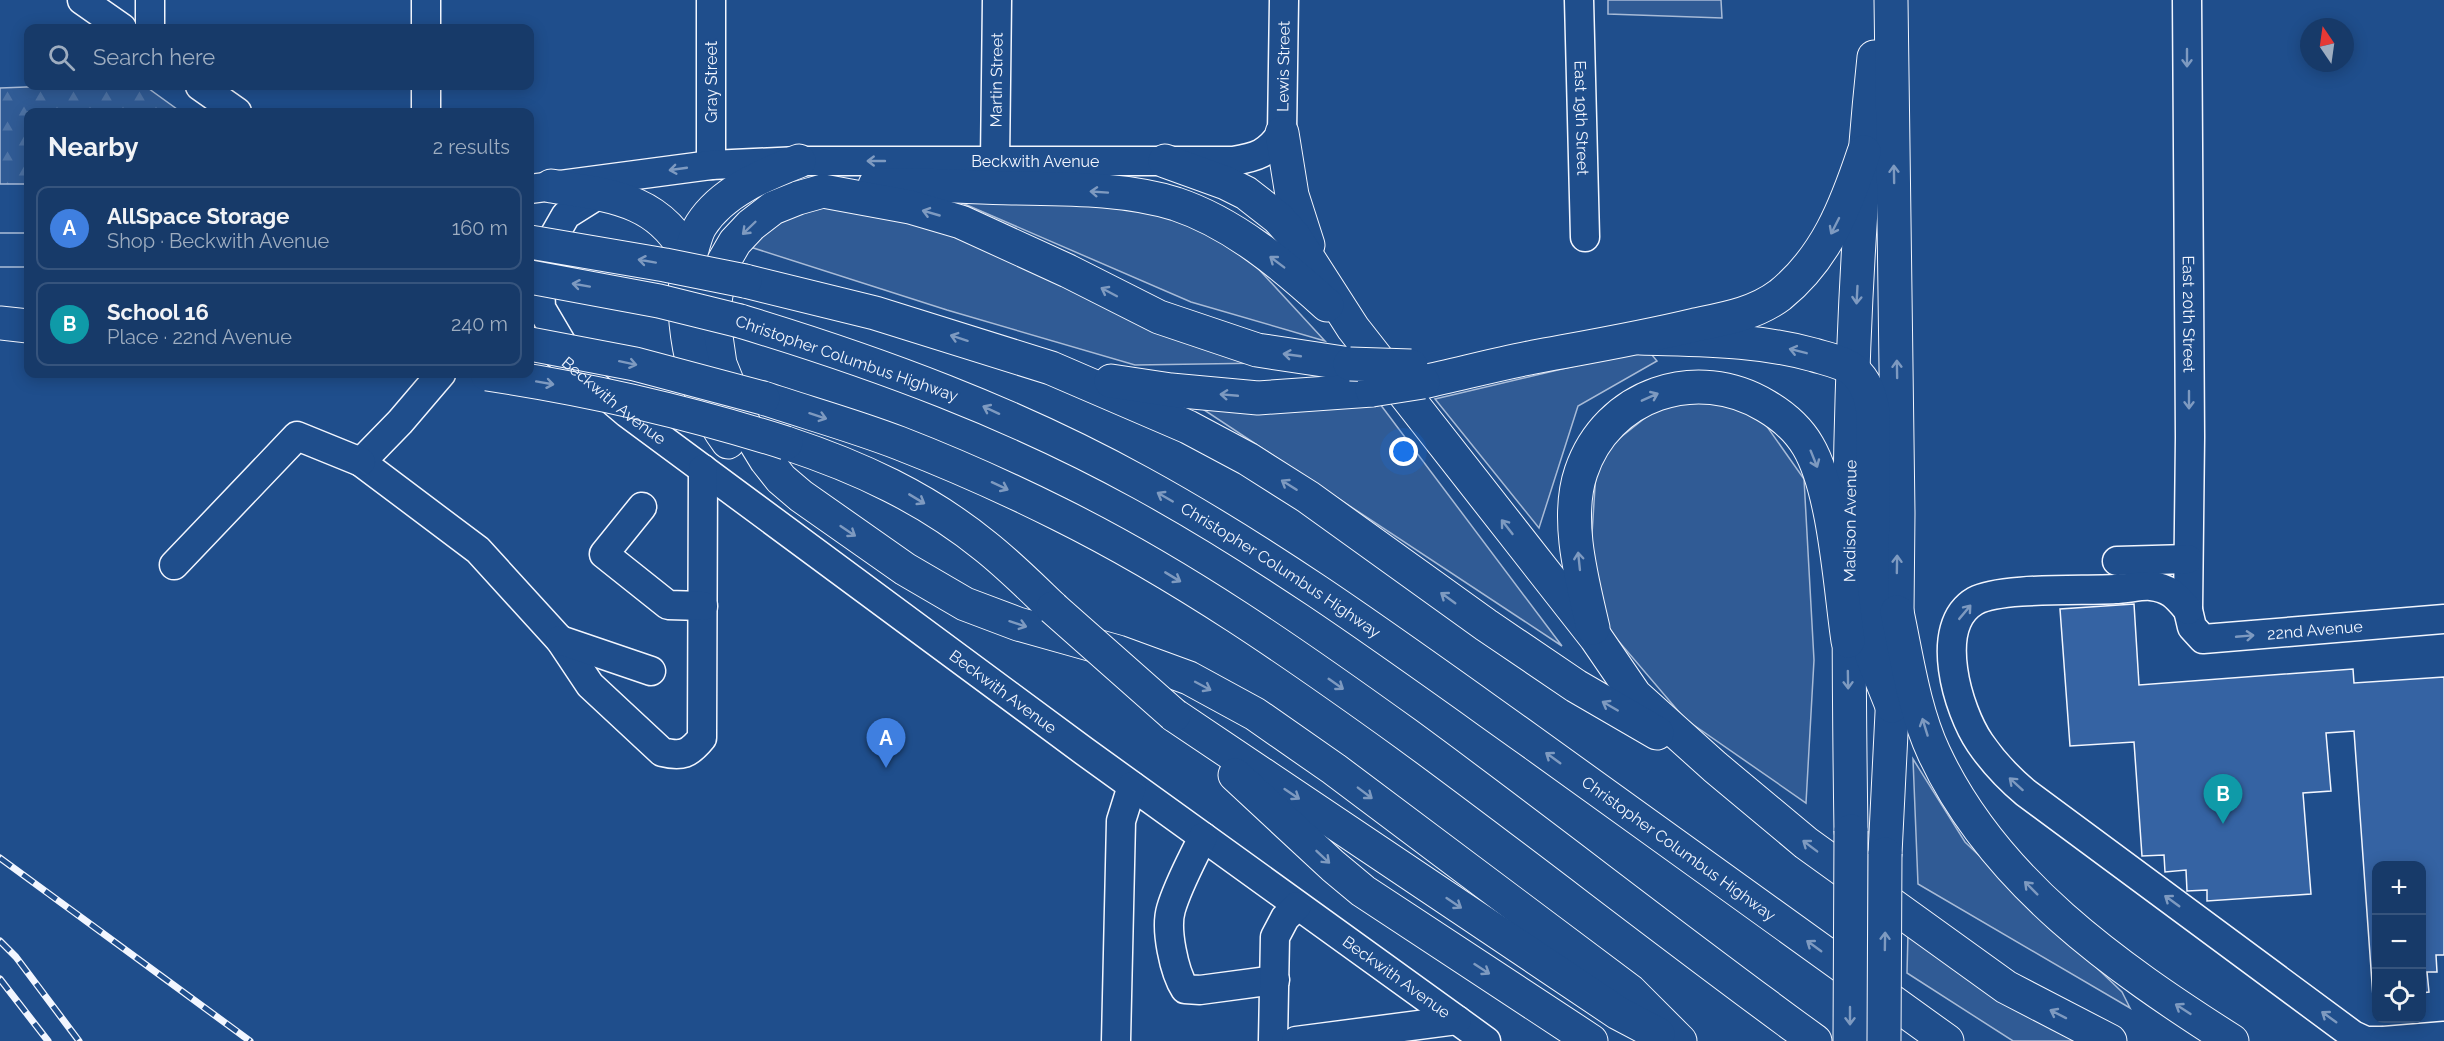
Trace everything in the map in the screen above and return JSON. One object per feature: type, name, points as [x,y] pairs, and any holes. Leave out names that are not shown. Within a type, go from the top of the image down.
[{"type":"main road","name":"Madison Avenue","points":[[1850,1041],[1851,831],[1848,641],[1852,370],[1864,152],[1880,0]]},
{"type":"main road","points":[[1884,1041],[1886,854],[1897,612],[1898,501],[1891,0]]},
{"type":"main road","points":[[1282,133],[1292,195],[1313,261]]},
{"type":"main road","points":[[534,243],[654,262],[746,281],[885,316],[1051,368],[1111,381],[1171,390],[1258,398],[1372,390],[1417,374],[1640,338],[1748,313],[1778,296],[1814,262],[1827,242],[1848,199],[1864,152]]},
{"type":"main road","points":[[799,161],[772,172],[722,201],[699,227],[689,259],[684,295],[693,360],[705,400],[719,430],[731,446],[751,465],[768,478],[801,496]]},
{"type":"main road","points":[[1166,161],[1226,183],[1246,193],[1278,218],[1294,236],[1313,261],[1353,328],[1596,638],[1635,695],[1715,767],[1806,843],[2006,987],[2110,1041]]},
{"type":"main road","points":[[1353,328],[1307,286],[1250,242],[1203,216],[1177,205],[1151,198],[1063,189],[886,184],[823,191],[773,208],[751,225],[735,242],[724,261],[713,316],[720,364],[744,424],[766,460],[801,496],[905,570],[965,604],[1018,624],[1118,652],[1189,678],[1255,714],[1630,992],[1680,1041]]},
{"type":"main road","points":[[540,188],[619,198],[658,217],[681,242],[689,259]]},
{"type":"main road","points":[[823,191],[910,207],[961,222],[1159,316],[1257,350],[1417,374]]},
{"type":"main road","points":[[0,250],[24,250]]},
{"type":"main road","name":"Christopher Columbus Highway","points":[[534,278],[659,301],[740,321],[894,371],[980,405],[1121,472],[1214,525],[1293,575],[1405,652],[1947,1041]]},
{"type":"main road","points":[[0,315],[24,315]]},
{"type":"main road","points":[[0,323],[24,326]]},
{"type":"main road","points":[[1640,338],[1738,341],[1782,347],[1833,360],[1852,370],[1869,389],[1873,411],[1872,656],[1892,706]]},
{"type":"main road","points":[[534,345],[635,364],[763,398],[897,442],[977,475],[1070,520],[1219,605],[1293,654],[1422,746],[1815,1041]]},
{"type":"main road","points":[[1051,368],[1188,427],[1248,459],[1308,497],[1486,625],[1576,686],[1715,767]]},
{"type":"main road","points":[[512,378],[592,391],[661,406],[786,443],[864,471],[916,498],[986,546],[1174,715],[1257,795],[1363,891],[1592,1041]]},
{"type":"main road","points":[[1596,638],[1581,580],[1574,515],[1575,495],[1589,451],[1604,430],[1641,401],[1683,386],[1704,385],[1725,388],[1750,396],[1776,412],[1794,427],[1807,444],[1822,484],[1831,524],[1848,641]]},
{"type":"main road","points":[[1897,612],[1916,698],[1934,752],[1960,802],[1994,848],[2057,914],[2101,951],[2157,992],[2232,1041]]},
{"type":"main road","points":[[1174,715],[1618,1013],[1671,1041]]},
{"type":"street","points":[[82,0],[116,24]]},
{"type":"street","points":[[150,0],[150,24]]},
{"type":"street","points":[[426,0],[426,24]]},
{"type":"street","name":"Gray Street","points":[[711,0],[711,165]]},
{"type":"street","name":"Martin Street","points":[[995,161],[997,0]]},
{"type":"street","name":"Lewis Street","points":[[1282,133],[1284,0]]},
{"type":"street","name":"East 19th Street","points":[[1579,0],[1585,237]]},
{"type":"street","name":"East 20th Street","points":[[2187,0],[2190,618]]},
{"type":"street","points":[[206,90],[231,108]]},
{"type":"street","points":[[426,90],[426,108]]},
{"type":"street","name":"Beckwith Avenue","points":[[540,188],[711,165],[799,161],[1233,161],[1266,152],[1282,133]]},
{"type":"street","points":[[578,372],[541,308],[538,262],[566,215],[601,194]]},
{"type":"street","name":"Beckwith Avenue","points":[[534,334],[627,413],[1132,786],[1486,1041]]},
{"type":"street","points":[[361,462],[400,422],[438,378]]},
{"type":"street","points":[[174,565],[297,436],[361,462],[477,550],[560,640],[590,685],[662,752],[675,756],[692,751],[702,738],[703,469]]},
{"type":"street","points":[[642,507],[604,555],[668,605],[703,606]]},
{"type":"street","points":[[2117,561],[2188,559]]},
{"type":"street","points":[[2190,618],[2173,592],[2151,586],[2023,592],[1990,595],[1974,602],[1960,615],[1953,634],[1952,660],[1956,685],[1979,741],[2000,770],[2026,793],[2353,1035],[2366,1041],[2444,1036]]},
{"type":"street","name":"22nd Avenue","points":[[2190,618],[2203,639],[2444,619]]},
{"type":"street","points":[[560,640],[651,671]]},
{"type":"street","points":[[1116,1041],[1121,821],[1132,786]]},
{"type":"street","points":[[1203,837],[1170,911],[1171,943],[1176,975],[1185,989],[1200,990],[1275,980]]},
{"type":"street","points":[[1273,1041],[1275,937],[1286,918],[1297,906]]},
{"type":"street","points":[[1296,1041],[1457,1020]]},
{"type":"shaded area","points":[[1608,0],[1721,0],[1722,18],[1608,14]]},
{"type":"shaded area","points":[[946,196],[1166,208],[1241,250],[1325,341],[1191,302]]},
{"type":"shaded area","points":[[819,200],[944,230],[1266,363],[1135,365],[947,310],[744,245]]},
{"type":"shaded area","points":[[1647,349],[1657,361],[1578,406],[1539,528],[1435,399]]},
{"type":"shaded area","points":[[1669,399],[1749,401],[1804,479],[1814,660],[1806,803],[1685,719],[1609,630],[1590,565],[1597,456]]},
{"type":"shaded area","points":[[1377,400],[1562,646],[1192,402]]},
{"type":"shaded area","points":[[1913,759],[1965,842],[2122,992],[2130,1008],[1918,884]]},
{"type":"shaded area","points":[[1908,933],[2100,1041],[2013,1041],[1907,973]]},
{"type":"green space","points":[[0,88],[151,90],[175,108],[24,108],[24,184],[0,184]]},
{"type":"building","points":[[2134,604],[2139,685],[2353,669],[2354,683],[2444,677],[2444,955],[2436,955],[2437,972],[2427,972],[2429,992],[2426,992],[2426,861],[2372,861],[2372,983],[2354,731],[2326,733],[2331,791],[2303,793],[2311,894],[2207,901],[2207,890],[2187,891],[2186,870],[2165,872],[2164,855],[2142,856],[2134,742],[2070,746],[2060,609]]},
{"type":"railway","points":[[0,858],[250,1041]]},
{"type":"railway","points":[[0,941],[16,957],[79,1041]]},
{"type":"railway","points":[[0,979],[48,1041]]},
{"type":"place","name":"AllSpace Storage","points":[[886,768]]},
{"type":"place","name":"School 16","points":[[2223,824]]}]
